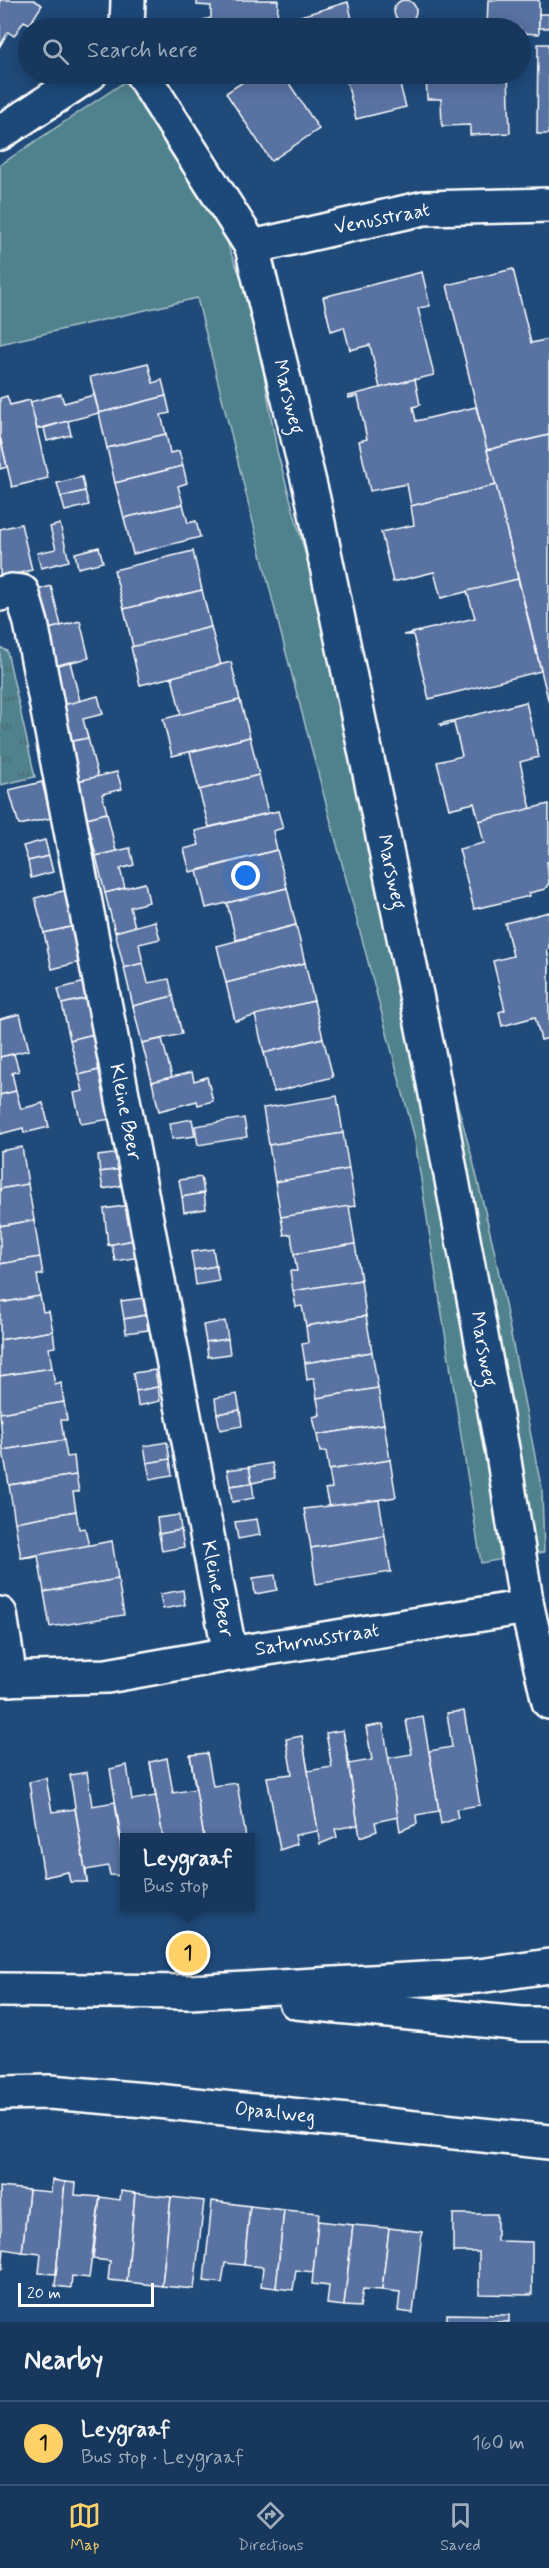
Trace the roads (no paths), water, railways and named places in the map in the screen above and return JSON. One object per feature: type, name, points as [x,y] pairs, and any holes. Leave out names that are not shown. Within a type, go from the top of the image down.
[{"type":"street","points":[[127,18],[128,0]]},
{"type":"street","points":[[0,133],[75,84]]},
{"type":"street","name":"Marsweg","points":[[148,84],[252,247],[313,499],[430,1062],[503,1454],[527,1607],[549,1702]]},
{"type":"street","name":"Venusstraat","points":[[252,247],[424,208],[549,205]]},
{"type":"street","name":"Kleine Beer","points":[[0,594],[11,591],[22,592],[31,623],[230,1654]]},
{"type":"street","name":"Saturnusstraat","points":[[5,1679],[106,1676],[527,1607]]},
{"type":"street","points":[[0,1614],[5,1679]]},
{"type":"street","points":[[0,1990],[190,1992],[479,1976],[549,1966]]},
{"type":"street","points":[[190,1992],[522,2024],[549,2024]]},
{"type":"street","name":"Opaalweg","points":[[0,2093],[50,2092],[157,2101],[549,2142]]},
{"type":"place","name":"Leygraaf","points":[[188,1953]]}]
